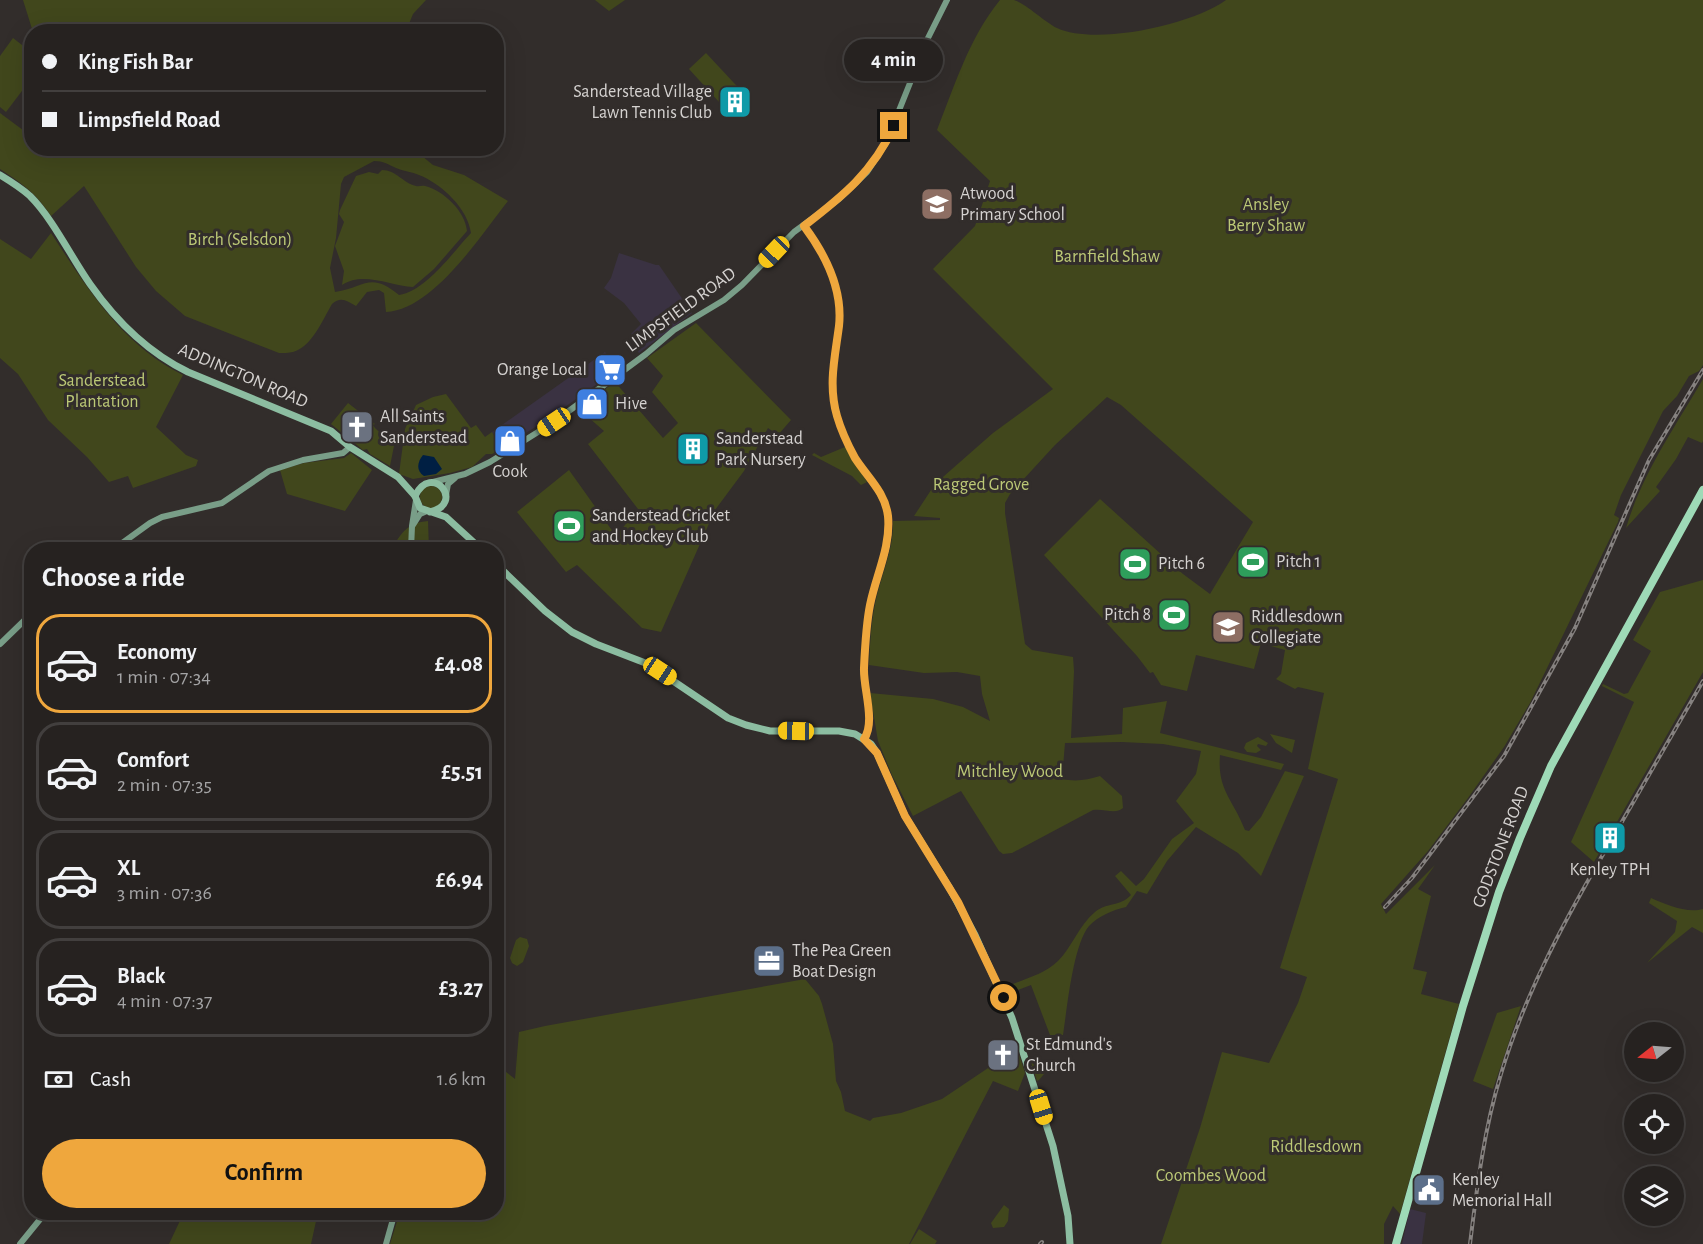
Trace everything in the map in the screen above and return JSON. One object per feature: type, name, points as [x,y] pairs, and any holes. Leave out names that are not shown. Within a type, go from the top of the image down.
[{"type":"highway","name":"GODSTONE ROAD","points":[[1396,1244],[1463,1006],[1498,892],[1551,766],[1703,490]]},
{"type":"main road","name":"ADDINGTON ROAD","points":[[0,175],[30,197],[104,302],[123,325],[146,346],[166,361],[188,372],[331,431],[350,447],[398,477]]},
{"type":"main road","points":[[398,477],[415,483],[431,482],[441,485],[452,522]]},
{"type":"main road","points":[[398,477],[420,508],[442,515],[473,542]]},
{"type":"main road","points":[[415,498],[420,488],[431,482]]},
{"type":"main road","points":[[428,512],[441,508],[446,497]]},
{"type":"main road","points":[[504,572],[545,611],[572,632],[648,664],[728,718],[770,731],[839,731],[855,734],[864,739],[877,753],[905,816],[955,897],[1004,998],[1026,1057],[1053,1146],[1068,1216],[1070,1244]]},
{"type":"street","name":"LIMPSFIELD ROAD","points":[[431,482],[458,476],[490,462],[539,432],[622,372],[674,330],[724,300],[742,285],[794,231],[839,199],[867,172],[880,152],[894,126],[928,38],[947,0]]},
{"type":"street","points":[[804,226],[827,262],[838,301],[839,323],[832,376],[837,417],[856,458],[882,496],[888,519],[885,554],[870,604],[866,632],[863,674],[869,727],[864,739]]},
{"type":"street","points":[[124,542],[162,517],[211,506],[230,499],[251,481],[269,471],[303,460],[338,455],[350,447]]},
{"type":"street","points":[[446,497],[449,483],[458,476]]},
{"type":"street","points":[[411,542],[415,498]]},
{"type":"street","points":[[412,526],[420,514],[428,512]]},
{"type":"street","points":[[0,645],[24,621]]},
{"type":"street","points":[[20,1244],[40,1220]]},
{"type":"street","points":[[386,1244],[393,1220]]},
{"type":"shaded area","points":[[619,253],[659,265],[692,313],[639,353],[634,347],[638,343],[631,334],[641,324],[624,303],[604,288],[611,278]]},
{"type":"shaded area","points":[[605,352],[618,369],[548,419],[502,448],[492,432]]},
{"type":"shaded area","points":[[1410,1209],[1426,1213],[1422,1244],[1402,1244]]},
{"type":"green space","points":[[23,0],[426,0],[413,14],[409,24],[30,24]]},
{"type":"green space","points":[[595,0],[625,0],[609,11]]},
{"type":"green space","points":[[1000,0],[1019,2],[1057,28],[1074,33],[1095,35],[1118,34],[1168,25],[1211,9],[1226,0],[1703,0],[1703,365],[1699,371],[1689,376],[1677,396],[1663,411],[1621,495],[1614,515],[1619,518],[1618,522],[1530,703],[1504,747],[1428,851],[1381,904],[1386,914],[1435,865],[1418,889],[1431,896],[1413,969],[1427,972],[1421,994],[1459,1004],[1400,1214],[1393,1206],[1384,1224],[1384,1244],[1161,1244],[1200,1128],[1222,1052],[1269,1063],[1298,1003],[1307,977],[1280,968],[1338,779],[1308,769],[1324,693],[1298,687],[1295,689],[1276,679],[1281,674],[1285,650],[1261,643],[1254,669],[1196,655],[1187,691],[1161,685],[1153,672],[1150,673],[1044,555],[1100,499],[1183,574],[1210,594],[1253,522],[1121,405],[1107,397],[1055,445],[1010,494],[1005,503],[1025,644],[1032,650],[1073,657],[1071,738],[1122,734],[1123,708],[1167,701],[1160,733],[1284,764],[1281,770],[1220,755],[1223,786],[1245,830],[1249,831],[1261,817],[1285,771],[1304,776],[1261,876],[1238,853],[1196,827],[1167,861],[1147,894],[1137,891],[1126,907],[1106,914],[1089,926],[1083,935],[1075,962],[1063,1035],[1050,1035],[1031,985],[1010,993],[1008,986],[1053,966],[1089,917],[1100,909],[1127,899],[1131,895],[1115,876],[1121,871],[1136,886],[1144,879],[1172,839],[1194,823],[1176,801],[1196,774],[1201,751],[1163,744],[1065,743],[1062,779],[1081,780],[1100,776],[1122,796],[1123,808],[1116,811],[1093,810],[1012,853],[1003,854],[961,791],[913,816],[878,741],[870,693],[933,699],[963,707],[990,721],[982,694],[980,676],[957,672],[924,673],[869,665],[875,604],[889,552],[893,521],[940,520],[940,518],[914,516],[935,484],[993,433],[1053,389],[933,269],[975,226],[990,181],[937,130],[971,46]]},
{"type":"green space","points":[[13,38],[24,47],[24,88],[6,112],[0,107],[0,56]]},
{"type":"green space","points":[[706,53],[748,98],[730,114],[689,69]]},
{"type":"green space","name":"Birch (Selsdon)","points":[[0,113],[24,131],[24,156],[422,156],[433,165],[464,175],[508,201],[455,268],[421,299],[404,308],[386,312],[384,293],[379,290],[367,292],[356,306],[344,300],[338,300],[332,304],[316,332],[306,344],[293,352],[279,353],[185,316],[156,291],[136,267],[84,186],[51,216],[40,201],[16,179],[0,169]],"holes":[[[374,161],[383,162],[428,179],[445,191],[465,215],[471,233],[429,279],[409,292],[399,295],[374,282],[335,292],[330,268],[336,238],[341,184],[344,177]]]},
{"type":"green space","points":[[382,170],[391,172],[411,184],[432,189],[446,197],[458,209],[467,231],[434,269],[413,287],[368,279],[350,281],[342,285],[344,271],[335,246],[344,222],[339,214],[340,210],[356,176],[369,172],[378,174]]},
{"type":"green space","name":"Sanderstead Plantation","points":[[51,233],[78,274],[124,331],[161,363],[183,375],[156,427],[186,455],[198,460],[196,466],[133,488],[128,476],[109,482],[87,457],[48,420],[18,374],[0,358],[0,239],[31,259]]},
{"type":"green space","points":[[696,323],[791,420],[778,435],[768,428],[744,471],[715,510],[661,632],[642,628],[577,565],[566,572],[517,512],[569,470],[616,536],[638,509],[588,444],[604,431],[588,417],[594,411],[587,402],[615,382],[663,438],[678,423],[652,392],[663,376],[647,358]]},
{"type":"green space","points":[[1703,379],[1702,443],[1688,437],[1656,487],[1660,491],[1626,528],[1650,470]]},
{"type":"green space","points":[[446,394],[471,428],[476,425],[485,437],[492,432],[502,448],[492,454],[486,454],[472,467],[450,473],[413,479],[399,474],[405,429],[416,405]]},
{"type":"green space","points":[[348,403],[375,424],[373,425],[375,428],[394,446],[390,466],[370,454],[367,449],[363,450],[331,424]]},
{"type":"green space","points":[[845,447],[867,482],[861,485],[852,476],[812,455],[814,453],[821,457]]},
{"type":"green space","points":[[351,453],[372,470],[345,511],[287,494],[280,470],[304,463],[344,458]]},
{"type":"green space","points":[[431,486],[439,489],[442,497],[439,505],[431,508],[423,505],[420,497],[423,489]]},
{"type":"green space","points":[[428,521],[429,542],[396,542],[406,529]]},
{"type":"green space","points":[[1703,580],[1703,672],[1594,862],[1571,842],[1634,702],[1602,686],[1603,684],[1624,694],[1628,693],[1651,651],[1633,640],[1660,592]]},
{"type":"green space","points":[[1270,734],[1295,740],[1292,753],[1276,743]]},
{"type":"green space","points":[[1258,737],[1268,743],[1266,746],[1258,744],[1261,750],[1256,753],[1247,752],[1244,748],[1246,743]]},
{"type":"green space","points":[[1651,898],[1683,909],[1703,909],[1703,933],[1692,927],[1647,963],[1675,932],[1677,921],[1649,903]]},
{"type":"green space","points":[[520,937],[527,939],[529,946],[523,962],[517,966],[510,958],[516,940]]},
{"type":"green space","points":[[805,979],[819,996],[822,1004],[833,1044],[836,1081],[845,1111],[870,1121],[873,1118],[901,1113],[942,1099],[997,1062],[1019,1054],[1025,1073],[1018,1091],[993,1081],[909,1244],[390,1244],[398,1220],[504,1220],[504,1070],[515,1079],[519,1032]]},
{"type":"green space","points":[[1521,1006],[1493,1089],[1473,1081],[1497,1013]]},
{"type":"green space","points":[[1031,1062],[1050,1067],[1037,1081]]},
{"type":"green space","points":[[1004,1205],[1009,1209],[1008,1221],[1004,1227],[993,1228],[991,1223]]},
{"type":"green space","points":[[180,1220],[316,1220],[311,1244],[169,1244]]},
{"type":"green space","points":[[919,1229],[937,1241],[935,1244],[910,1244]]},
{"type":"water","points":[[423,455],[434,457],[442,469],[436,474],[424,476],[418,466]]},
{"type":"railway","points":[[1385,907],[1412,878],[1504,756],[1575,628],[1649,460],[1703,370]]},
{"type":"railway","points":[[1470,1244],[1478,1180],[1490,1116],[1501,1074],[1523,1012],[1549,953],[1703,681]]},
{"type":"place","name":"Sanderstead Village Lawn Tennis Club","points":[[735,102]]},
{"type":"place","name":"Atwood Primary School","points":[[937,204]]},
{"type":"place","name":"Orange Local","points":[[610,370]]},
{"type":"place","name":"Hive","points":[[592,404]]},
{"type":"place","name":"All Saints Sanderstead","points":[[357,427]]},
{"type":"place","name":"Cook","points":[[510,441]]},
{"type":"place","name":"Sanderstead Park Nursery","points":[[693,449]]},
{"type":"place","name":"Sanderstead Cricket and Hockey Club","points":[[569,526]]},
{"type":"place","name":"Pitch 1","points":[[1253,562]]},
{"type":"place","name":"Pitch 6","points":[[1135,564]]},
{"type":"place","name":"Pitch 8","points":[[1174,615]]},
{"type":"place","name":"Riddlesdown Collegiate","points":[[1228,627]]},
{"type":"place","name":"Kenley TPH","points":[[1610,838]]},
{"type":"place","name":"The Pea Green Boat Design","points":[[769,961]]},
{"type":"place","name":"St Edmund's Church","points":[[1003,1055]]},
{"type":"place","name":"Kenley Memorial Hall","points":[[1429,1190]]},
{"type":"route","points":[[894,126],[867,172],[839,199],[804,226],[827,262],[838,301],[839,323],[832,383],[837,417],[856,458],[882,496],[888,519],[885,554],[870,604],[866,632],[863,674],[869,727],[864,739],[877,753],[905,816],[958,902],[1004,998]]},
{"type":"park label","name":"Ansley Berry Shaw","points":[[1266,215]]},
{"type":"park label","name":"Barnfield Shaw","points":[[1107,257]]},
{"type":"park label","name":"Ragged Grove","points":[[981,485]]},
{"type":"park label","name":"Mitchley Wood","points":[[1010,772]]},
{"type":"park label","name":"Riddlesdown","points":[[1316,1147]]},
{"type":"park label","name":"Coombes Wood","points":[[1211,1176]]}]
